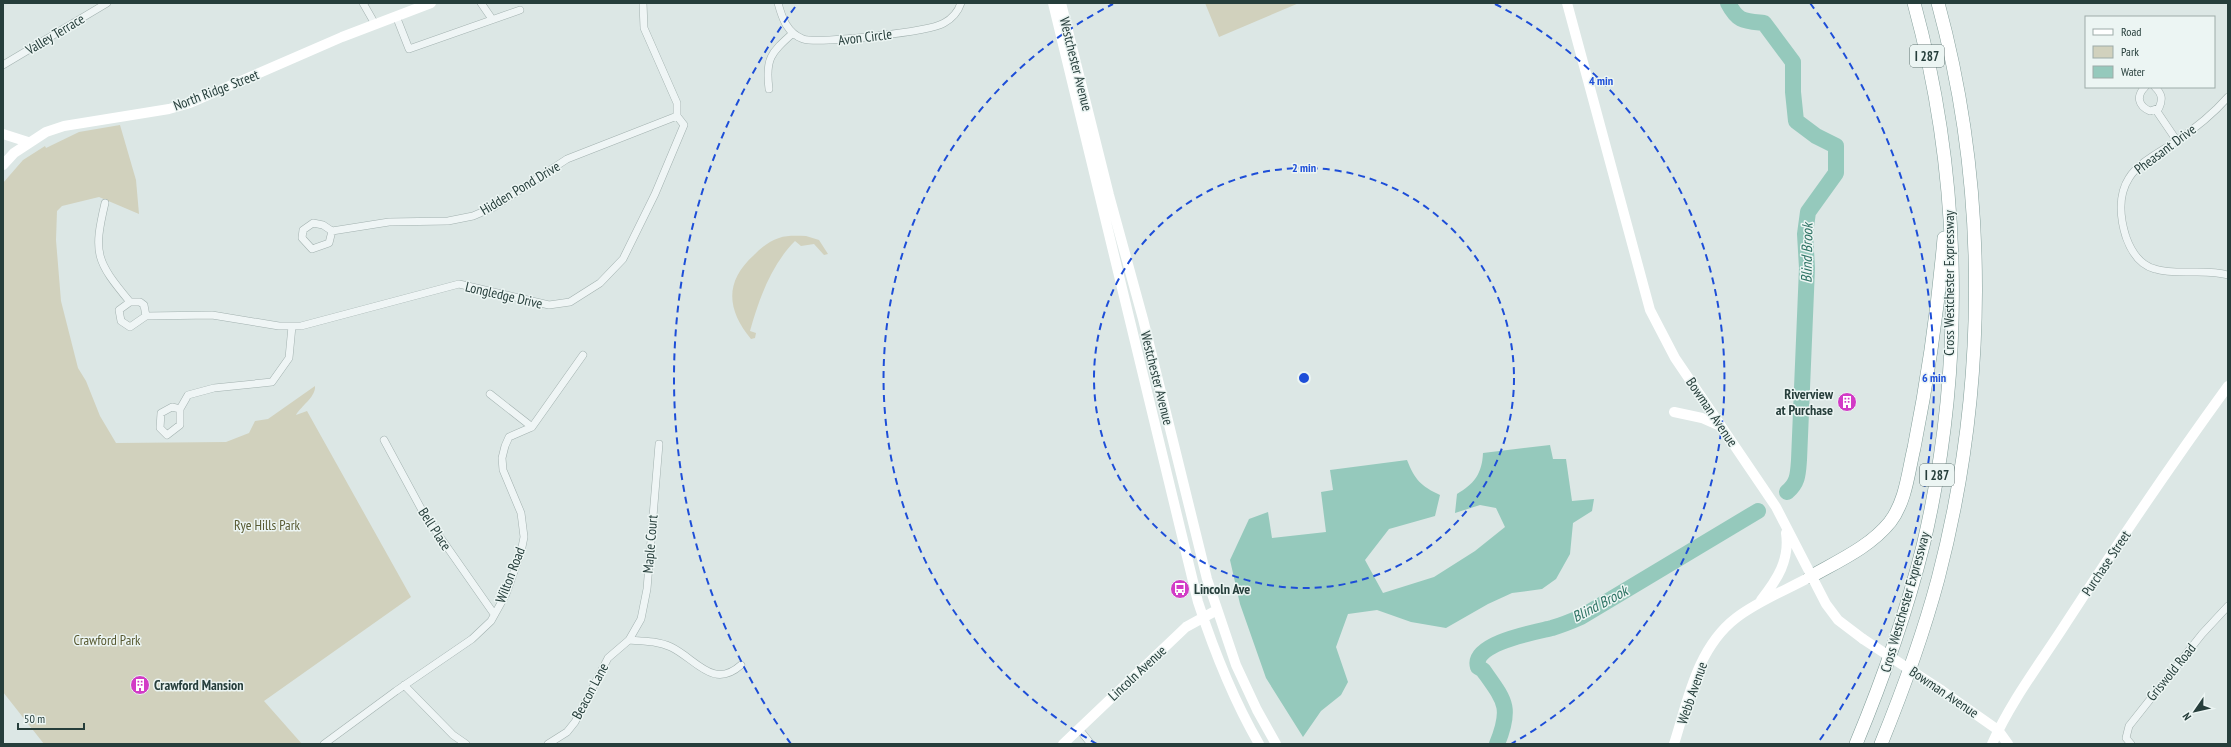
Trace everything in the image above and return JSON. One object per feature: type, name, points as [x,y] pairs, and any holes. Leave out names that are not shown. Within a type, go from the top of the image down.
[{"type":"highway","name":"Cross Westchester Expressway","points":[[1856,744],[1881,682],[1906,606],[1923,544],[1937,476],[1948,392],[1952,331],[1952,258],[1948,194],[1935,96],[1914,3]]},
{"type":"highway","name":"Cross Westchester Expressway","points":[[1881,744],[1917,648],[1939,573],[1958,486],[1972,378],[1975,280],[1970,178],[1956,81],[1938,3]]},
{"type":"highway","points":[[1810,577],[1875,537],[1890,521],[1903,497],[1917,431],[1935,322],[1948,194]]},
{"type":"main road","name":"North Ridge Street","points":[[3,165],[7,153],[46,132],[64,126],[190,103],[375,24],[431,3]]},
{"type":"main road","name":"Westchester Avenue","points":[[1053,3],[1189,571],[1203,618],[1234,696],[1259,744]]},
{"type":"main road","name":"Westchester Avenue","points":[[1061,3],[1109,195],[1143,319],[1206,579],[1243,681],[1276,744]]},
{"type":"main road","name":"Bowman Avenue","points":[[1567,3],[1650,310],[1675,358],[1776,507],[1810,577],[1832,613],[1863,639],[1941,690],[1998,730],[2008,744]]},
{"type":"main road","points":[[3,134],[28,142]]},
{"type":"main road","name":"Purchase Street","points":[[1992,744],[1998,730],[2134,521],[2228,386]]},
{"type":"main road","points":[[1674,412],[1702,418],[1722,427]]},
{"type":"main road","points":[[1759,603],[1781,572],[1788,542],[1785,525]]},
{"type":"main road","name":"Webb Avenue","points":[[1674,744],[1696,674],[1709,648],[1727,626],[1759,603],[1810,577]]},
{"type":"main road","name":"Lincoln Avenue","points":[[1063,744],[1186,627],[1217,610]]},
{"type":"street","name":"Valley Terrace","points":[[3,65],[107,3]]},
{"type":"street","points":[[363,3],[375,24]]},
{"type":"street","points":[[481,3],[492,19]]},
{"type":"street","name":"Longledge Drive","points":[[146,316],[212,315],[279,326],[292,326],[318,322],[459,284],[549,305],[570,302],[600,283],[623,259],[634,239],[681,136],[684,126],[677,116],[677,103],[644,28],[643,3]]},
{"type":"street","points":[[769,89],[768,61],[793,33],[782,19],[778,3]]},
{"type":"street","name":"Avon Circle","points":[[793,33],[812,41],[837,41],[922,30],[944,23],[955,16],[961,3]]},
{"type":"street","points":[[396,16],[409,49],[520,10]]},
{"type":"street","points":[[2144,88],[2139,93],[2138,98],[2140,103],[2147,110],[2156,110]]},
{"type":"street","points":[[2156,88],[2162,97],[2162,101],[2156,110]]},
{"type":"street","name":"Pheasant Drive","points":[[2228,97],[2177,141],[2136,170],[2125,185],[2120,211],[2123,229],[2130,247],[2141,262],[2155,269],[2215,271],[2228,275]]},
{"type":"street","points":[[2156,110],[2177,141]]},
{"type":"street","name":"Hidden Pond Drive","points":[[332,231],[389,222],[448,221],[473,216],[500,204],[567,159],[677,116]]},
{"type":"street","points":[[105,203],[98,234],[99,255],[109,277],[130,302]]},
{"type":"street","points":[[130,302],[140,302],[146,316],[130,327],[121,321],[118,316],[119,310],[130,302]]},
{"type":"street","points":[[180,409],[188,395],[214,388],[272,382],[289,358],[292,326]]},
{"type":"street","points":[[490,394],[532,427],[583,355]]},
{"type":"street","name":"Wilton Road","points":[[324,744],[404,685],[472,639],[491,621],[506,594],[521,552],[524,537],[522,518],[503,470],[502,458],[509,437],[532,427]]},
{"type":"street","name":"Bell Place","points":[[384,440],[424,514],[494,614]]},
{"type":"street","name":"Maple Court","points":[[629,640],[641,619],[646,589],[660,444]]},
{"type":"street","name":"Griswold Road","points":[[2131,744],[2126,738],[2129,726],[2202,634],[2228,606]]},
{"type":"street","points":[[629,640],[657,643],[671,648],[711,674],[722,676],[740,665]]},
{"type":"street","name":"Beacon Lane","points":[[548,744],[567,732],[575,722],[608,658],[629,640]]},
{"type":"street","points":[[404,685],[453,735],[466,744]]},
{"type":"street","points":[[1079,729],[1091,744]]},
{"type":"green space","points":[[1205,3],[1299,3],[1219,37]]},
{"type":"green space","points":[[120,125],[136,180],[139,214],[99,197],[62,206],[57,211],[56,240],[61,301],[78,368],[86,381],[100,416],[116,443],[226,442],[249,433],[255,421],[268,419],[315,386],[315,390],[311,398],[296,415],[307,411],[411,597],[264,701],[302,744],[44,744],[3,692],[3,183],[23,160],[45,146],[46,148],[79,132]]},
{"type":"green space","points":[[785,236],[806,236],[819,240],[828,254],[824,255],[814,244],[801,246],[795,241],[779,261],[767,283],[757,307],[750,331],[756,333],[755,338],[751,339],[743,328],[733,307],[732,296],[738,275],[744,265],[762,247],[772,241]]},
{"type":"water","points":[[1550,445],[1553,459],[1566,459],[1572,501],[1594,499],[1592,511],[1573,523],[1570,554],[1556,579],[1542,589],[1512,593],[1488,604],[1446,628],[1411,622],[1377,610],[1348,614],[1336,647],[1348,682],[1341,695],[1321,711],[1303,737],[1266,678],[1240,604],[1230,560],[1249,519],[1268,512],[1272,538],[1326,532],[1321,492],[1333,490],[1330,470],[1407,460],[1419,482],[1428,489],[1440,495],[1435,516],[1389,529],[1365,560],[1383,593],[1434,577],[1475,551],[1505,527],[1496,508],[1480,505],[1455,513],[1457,494],[1476,478],[1481,467],[1483,453]]},
{"type":"waterway","name":"Blind Brook","points":[[1728,3],[1735,14],[1742,19],[1751,22],[1764,23],[1793,62],[1793,92],[1796,121],[1816,136],[1836,146],[1836,173],[1808,212],[1805,234],[1807,268],[1799,465],[1795,482],[1791,489],[1787,492]]},
{"type":"waterway","name":"Blind Brook","points":[[1497,744],[1502,731],[1505,712],[1504,705],[1497,689],[1483,670],[1478,667],[1479,659],[1484,651],[1506,640],[1552,628],[1581,617],[1758,511]]},
{"type":"place","name":"Riverview at Purchase","points":[[1847,402]]},
{"type":"place","name":"Lincoln Ave","points":[[1180,589]]},
{"type":"place","name":"Crawford Mansion","points":[[140,685]]},
{"type":"park label","name":"Rye Hills Park","points":[[267,525]]},
{"type":"park label","name":"Crawford Park","points":[[107,640]]}]
